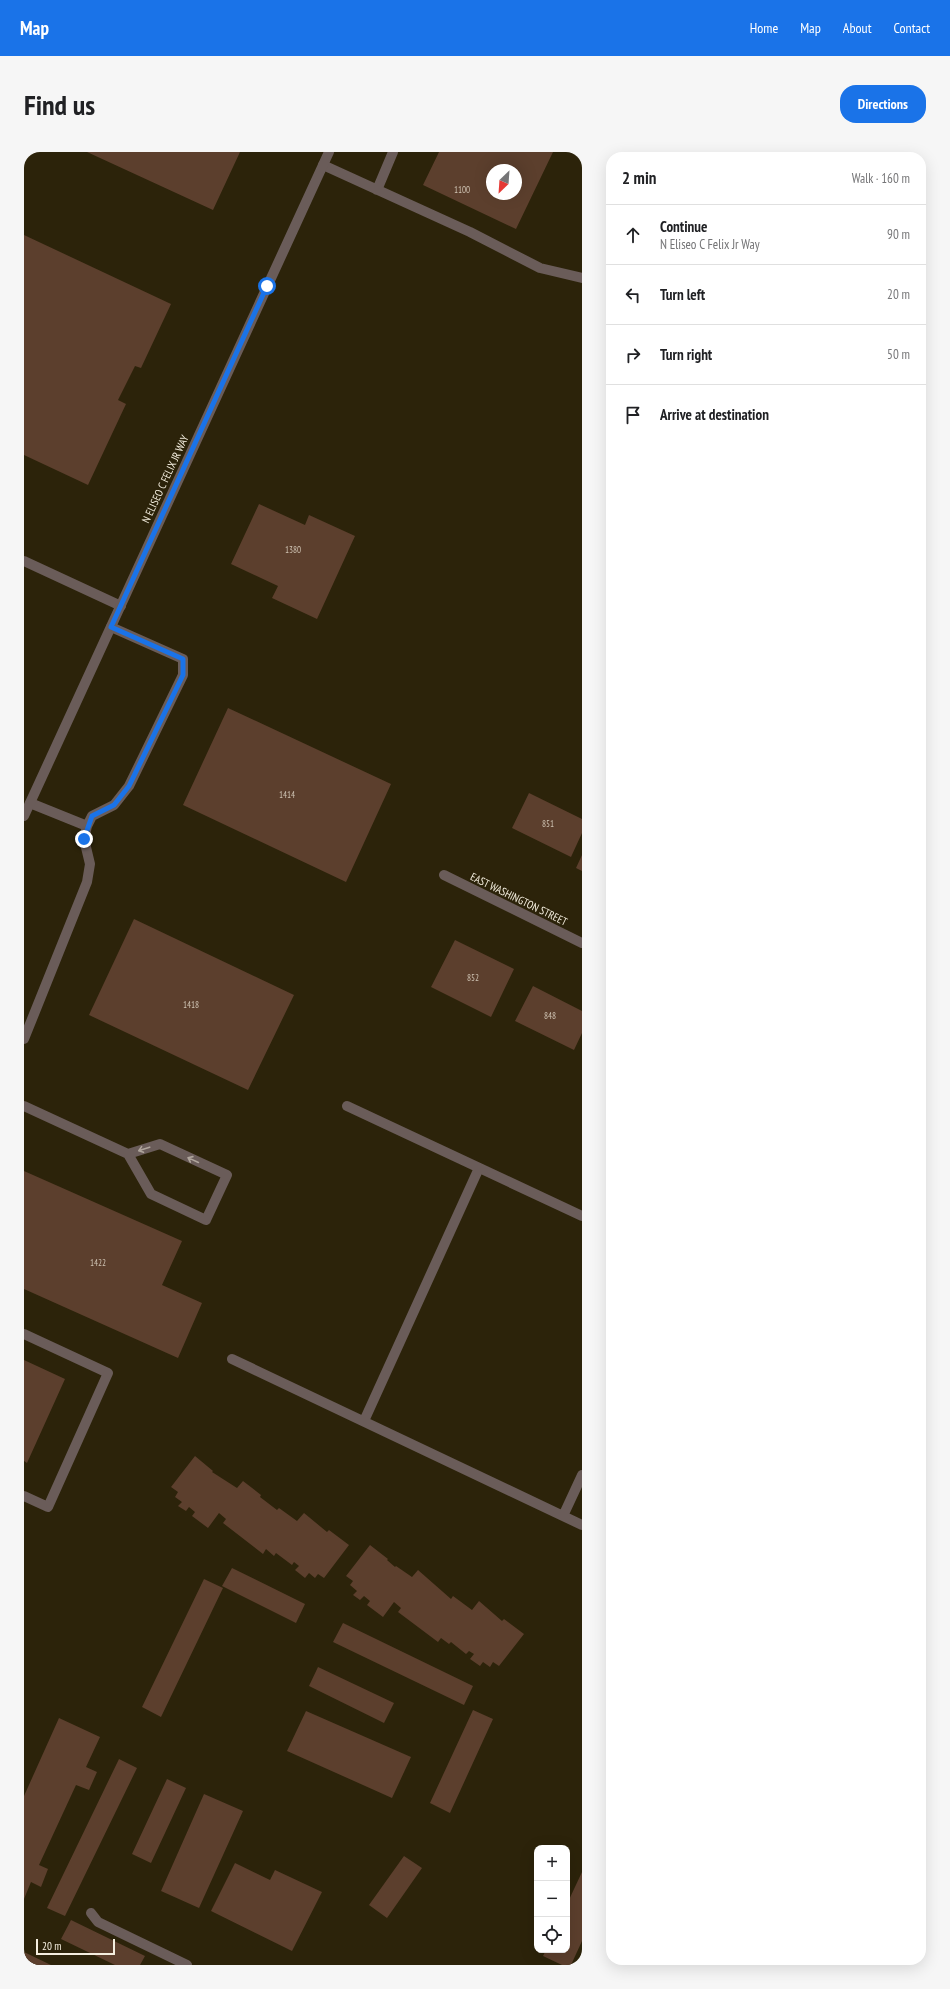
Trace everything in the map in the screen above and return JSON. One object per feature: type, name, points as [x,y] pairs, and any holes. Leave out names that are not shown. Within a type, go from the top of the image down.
[{"type":"street","name":"N ELISEO C FELIX JR WAY","points":[[24,816],[329,152]]},
{"type":"street","points":[[377,190],[393,152]]},
{"type":"street","points":[[323,165],[470,232],[540,268],[582,278]]},
{"type":"street","points":[[24,561],[120,606]]},
{"type":"street","points":[[24,1039],[87,882],[90,864],[84,839],[87,826],[92,816],[114,805],[129,786],[183,675],[183,659],[111,627]]},
{"type":"street","points":[[30,803],[87,826]]},
{"type":"street","name":"EAST WASHINGTON STREET","points":[[444,875],[582,943]]},
{"type":"street","points":[[24,1106],[128,1154],[151,1194],[206,1220],[227,1175],[160,1144],[128,1154]]},
{"type":"street","points":[[348,1106],[582,1216]]},
{"type":"street","points":[[364,1421],[479,1168]]},
{"type":"street","points":[[24,1334],[108,1373],[48,1507],[24,1496]]},
{"type":"street","points":[[232,1359],[582,1525]]},
{"type":"street","points":[[563,1516],[582,1475]]},
{"type":"street","points":[[91,1913],[98,1922],[186,1965]]},
{"type":"building","points":[[87,152],[240,152],[213,210]]},
{"type":"building","points":[[439,152],[553,152],[516,229],[423,185]]},
{"type":"building","points":[[24,235],[171,304],[141,368],[135,366],[118,400],[126,404],[88,485],[24,455]]},
{"type":"building","points":[[259,504],[305,525],[309,515],[355,536],[317,619],[272,598],[278,586],[231,564]]},
{"type":"building","points":[[228,708],[391,784],[346,882],[183,805]]},
{"type":"building","points":[[529,793],[582,819],[582,833],[571,857],[512,828]]},
{"type":"building","points":[[582,855],[582,871],[576,868]]},
{"type":"building","points":[[134,919],[294,995],[248,1090],[89,1015]]},
{"type":"building","points":[[455,940],[514,969],[491,1017],[431,987]]},
{"type":"building","points":[[533,986],[582,1011],[582,1033],[574,1050],[515,1021]]},
{"type":"building","points":[[24,1171],[182,1241],[162,1285],[202,1303],[178,1358],[24,1289]]},
{"type":"building","points":[[24,1360],[65,1379],[27,1463],[24,1461]]},
{"type":"building","points":[[195,1456],[213,1471],[212,1472],[237,1488],[243,1481],[277,1510],[279,1508],[297,1521],[304,1513],[327,1532],[329,1530],[349,1545],[324,1578],[318,1574],[315,1578],[309,1573],[305,1578],[295,1570],[299,1566],[294,1562],[292,1565],[276,1553],[274,1556],[266,1549],[263,1554],[223,1523],[226,1519],[219,1513],[208,1528],[192,1516],[195,1512],[189,1507],[186,1511],[178,1506],[182,1502],[175,1497],[178,1492],[171,1487]]},
{"type":"building","points":[[370,1545],[388,1559],[387,1560],[395,1567],[396,1566],[412,1577],[418,1570],[451,1599],[453,1596],[472,1610],[479,1601],[502,1621],[504,1619],[524,1634],[499,1666],[493,1662],[490,1667],[483,1662],[480,1666],[470,1659],[474,1654],[469,1651],[466,1654],[451,1642],[449,1644],[441,1638],[438,1642],[398,1612],[401,1608],[394,1602],[383,1617],[367,1605],[370,1601],[364,1596],[360,1600],[353,1595],[357,1591],[350,1585],[353,1581],[346,1576]]},
{"type":"building","points":[[232,1568],[305,1604],[296,1623],[222,1586]]},
{"type":"building","points":[[204,1579],[223,1588],[161,1717],[142,1707]]},
{"type":"building","points":[[343,1623],[473,1686],[464,1705],[333,1642]]},
{"type":"building","points":[[318,1667],[394,1703],[384,1723],[309,1686]]},
{"type":"building","points":[[473,1710],[493,1719],[450,1813],[430,1803]]},
{"type":"building","points":[[306,1711],[411,1757],[392,1798],[287,1751]]},
{"type":"building","points":[[59,1718],[100,1737],[86,1767],[97,1772],[89,1790],[76,1785],[39,1865],[48,1869],[41,1887],[31,1882],[24,1899],[24,1796]]},
{"type":"building","points":[[119,1759],[137,1768],[65,1916],[47,1908]]},
{"type":"building","points":[[167,1779],[186,1788],[151,1863],[132,1854]]},
{"type":"building","points":[[204,1794],[243,1811],[199,1908],[161,1891]]},
{"type":"building","points":[[404,1856],[422,1868],[387,1918],[369,1905]]},
{"type":"building","points":[[235,1863],[270,1880],[275,1870],[322,1892],[292,1951],[211,1911]]},
{"type":"building","points":[[582,1872],[582,1941],[571,1965],[562,1965],[543,1956],[544,1953],[570,1953],[570,1898]]},
{"type":"building","points":[[71,1920],[145,1956],[140,1965],[115,1965],[61,1939]]},
{"type":"building","points":[[24,1952],[51,1965],[24,1965]]},
{"type":"route","points":[[84,839],[87,826],[92,816],[114,805],[129,786],[183,675],[183,659],[111,627],[267,286]]}]
